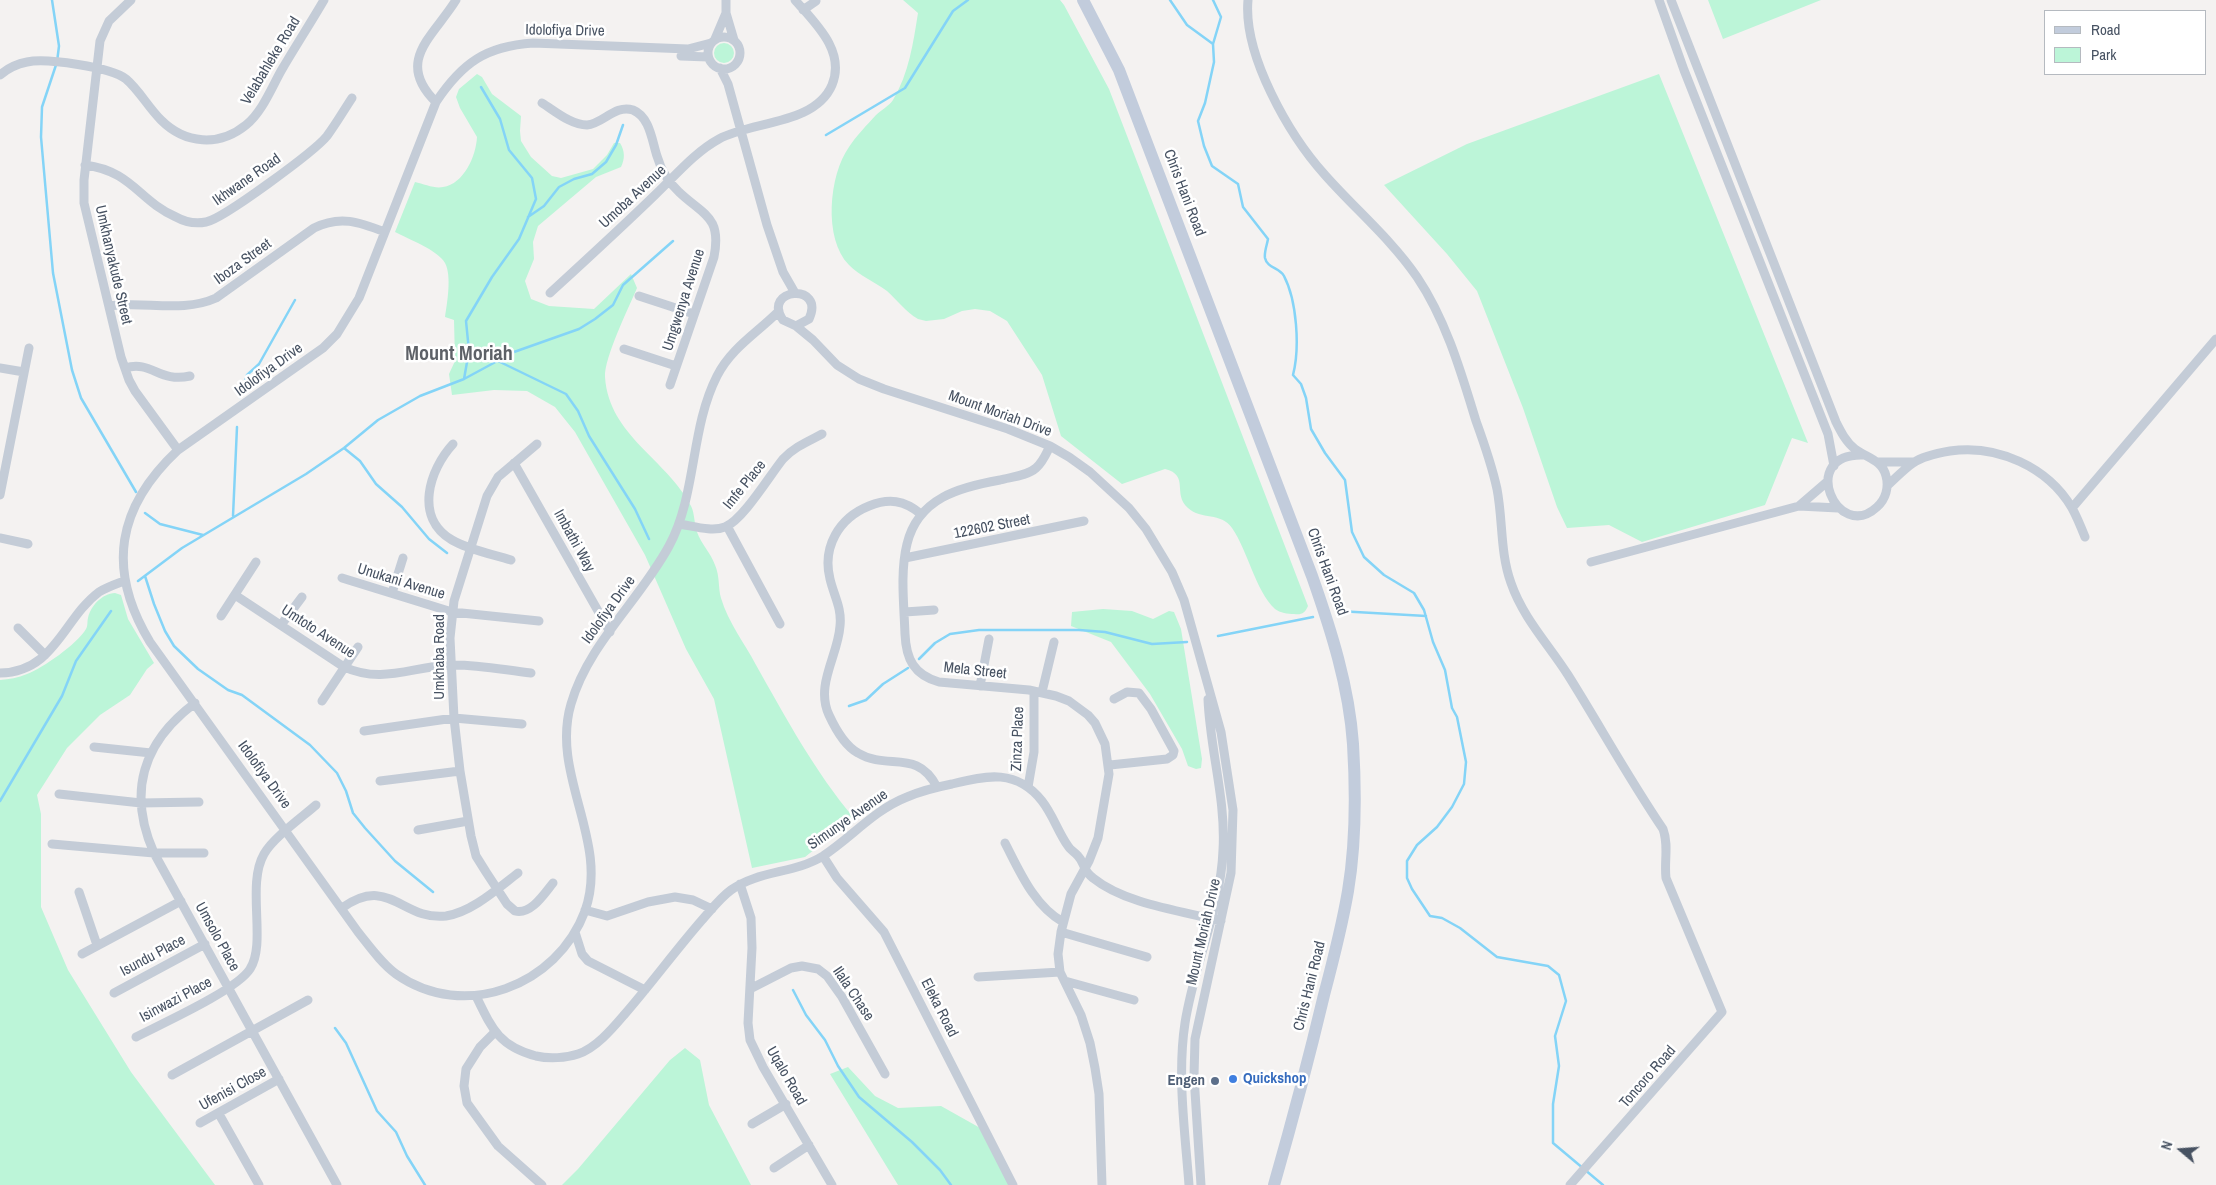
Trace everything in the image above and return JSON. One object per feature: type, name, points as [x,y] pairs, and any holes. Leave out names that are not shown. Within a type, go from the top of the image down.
[{"type":"main road","name":"Chris Hani Road","points":[[1083,0],[1119,70],[1309,567],[1330,626],[1348,707],[1353,743],[1355,789],[1353,850],[1348,891],[1306,1068],[1274,1185]]},
{"type":"street","name":"Umkhanyakude Street","points":[[131,0],[114,16],[104,30],[100,41],[85,164],[84,203],[125,368],[135,391],[178,450]]},
{"type":"street","name":"Velabahleke Road","points":[[2,70],[27,62],[42,60],[115,72],[128,80],[162,121],[178,133],[200,140],[223,138],[234,134],[247,124],[261,107],[324,0]]},
{"type":"street","points":[[436,102],[420,82],[417,64],[420,53],[431,32],[456,0]]},
{"type":"street","points":[[726,0],[726,13],[734,40],[740,50],[740,55],[734,65],[725,68],[714,66],[708,57],[708,51],[726,13]]},
{"type":"street","name":"Umoba Avenue","points":[[550,293],[669,181],[720,138],[807,111],[818,104],[832,86],[835,73],[832,49],[827,39],[795,0]]},
{"type":"street","points":[[803,10],[816,0]]},
{"type":"street","name":"Toncoro Road","points":[[1248,0],[1250,36],[1259,66],[1299,140],[1322,172],[1398,252],[1417,277],[1434,306],[1455,354],[1488,456],[1496,489],[1504,556],[1510,581],[1519,604],[1566,673],[1663,829],[1667,838],[1664,865],[1666,878],[1722,1012],[1570,1185]]},
{"type":"street","points":[[1659,0],[1684,70],[1828,434],[1834,466]]},
{"type":"street","points":[[1671,0],[1836,422],[1849,444],[1877,462],[1885,473],[1887,486],[1882,501],[1876,508],[1867,513],[1847,513],[1838,508],[1832,500],[1828,491],[1828,481],[1834,466],[1845,457],[1854,454],[1864,455]]},
{"type":"street","points":[[713,41],[724,36],[734,40]]},
{"type":"street","name":"Idolofiya Drive","points":[[713,41],[688,49],[539,43],[512,44],[492,50],[461,70],[447,85],[436,102],[359,298],[337,334],[323,348],[178,450],[161,466],[146,486],[128,525],[125,545],[124,581],[135,618],[170,672],[381,961],[395,974],[407,981],[436,992],[476,996],[502,991],[534,976],[559,955],[575,932],[585,910],[591,873],[590,852],[566,755],[566,732],[570,706],[579,680],[610,632],[660,562],[679,524],[704,413],[713,385],[726,361],[738,346],[764,326],[779,311]]},
{"type":"street","points":[[688,49],[680,56],[708,57]]},
{"type":"street","points":[[725,68],[767,225],[783,272],[795,293]]},
{"type":"street","name":"Ikhwane Road","points":[[85,164],[116,172],[169,214],[187,222],[206,222],[226,213],[295,164],[326,138],[352,98]]},
{"type":"street","name":"Umgwenya Avenue","points":[[542,103],[569,120],[586,125],[593,124],[619,110],[632,110],[638,113],[648,125],[660,165],[669,181],[681,194],[707,214],[712,221],[716,237],[714,257],[670,385]]},
{"type":"street","name":"Iboza Street","points":[[109,306],[125,304],[186,306],[206,303],[325,222],[344,219],[385,232]]},
{"type":"street","points":[[779,311],[779,305],[785,296],[783,272]]},
{"type":"street","points":[[785,296],[795,293],[805,296],[809,300],[812,309],[808,319],[813,340]]},
{"type":"street","points":[[639,296],[694,314]]},
{"type":"street","name":"Mount Moriah Drive","points":[[779,311],[791,324],[813,340],[837,365],[858,379],[1008,429],[1050,446],[1090,472],[1112,490],[1146,529],[1172,572],[1184,600],[1222,740],[1233,810],[1233,854],[1222,921],[1194,1039],[1194,1076],[1201,1185]]},
{"type":"street","points":[[764,326],[791,324],[808,319]]},
{"type":"street","points":[[2072,508],[2216,338]]},
{"type":"street","points":[[0,496],[29,348]]},
{"type":"street","points":[[624,349],[676,366]]},
{"type":"street","points":[[125,368],[142,366],[170,378],[190,376]]},
{"type":"street","points":[[0,368],[24,372]]},
{"type":"street","name":"Imfe Place","points":[[679,524],[712,528],[727,526],[745,509],[784,458],[800,445],[822,434]]},
{"type":"street","points":[[453,444],[436,465],[429,493],[432,517],[444,535],[453,541],[511,560]]},
{"type":"street","name":"Umkhaba Road","points":[[537,444],[491,486],[470,547],[452,612],[450,665],[460,771],[468,822],[476,856],[496,889],[512,909],[520,912],[531,907],[553,884]]},
{"type":"street","name":"Mela Street","points":[[1050,446],[1034,470],[1012,477],[957,489],[944,496],[921,514],[911,531],[905,558],[905,612],[906,648],[910,660],[917,671],[926,678],[939,682],[1038,691],[1069,701],[1088,716],[1103,738],[1110,765],[1108,785],[1098,838],[1084,870],[1074,885],[1060,932],[1058,954],[1060,972]]},
{"type":"street","points":[[1877,462],[1914,462],[1942,452],[1963,449],[2001,455],[2020,462],[2040,473],[2058,489],[2072,508],[2085,537]]},
{"type":"street","points":[[1887,486],[1914,462]]},
{"type":"street","name":"Imbathi Way","points":[[514,463],[610,632]]},
{"type":"street","points":[[1798,506],[1828,481]]},
{"type":"street","points":[[921,514],[905,503],[896,500],[885,501],[868,506],[854,514],[836,533],[828,552],[828,570],[841,613],[840,629],[824,695],[831,720],[851,748],[868,757],[920,766],[931,776],[937,787]]},
{"type":"street","points":[[1591,562],[1798,506],[1838,508]]},
{"type":"street","name":"122602 Street","points":[[905,558],[1084,521]]},
{"type":"street","points":[[727,526],[780,624]]},
{"type":"street","points":[[0,538],[28,544]]},
{"type":"street","points":[[392,593],[403,558]]},
{"type":"street","points":[[221,616],[256,562]]},
{"type":"street","name":"Unukani Avenue","points":[[342,578],[452,612],[539,621]]},
{"type":"street","points":[[0,672],[11,672],[23,668],[45,655],[54,647],[92,599],[100,592],[124,581]]},
{"type":"street","name":"Umtoto Avenue","points":[[235,595],[344,667],[356,672],[373,676],[450,665],[530,673]]},
{"type":"street","points":[[281,625],[302,597]]},
{"type":"street","points":[[905,612],[934,610]]},
{"type":"street","points":[[18,628],[45,655]]},
{"type":"street","points":[[980,686],[990,639]]},
{"type":"street","name":"Zinza Place","points":[[1028,787],[1034,752],[1033,708],[1054,642]]},
{"type":"street","points":[[322,701],[358,647]]},
{"type":"street","name":"Mount Moriah Drive","points":[[1189,1185],[1182,1076],[1183,1038],[1190,1000],[1217,892],[1223,849],[1220,784],[1208,710],[1208,687]]},
{"type":"street","points":[[1110,765],[1167,759],[1173,755],[1174,751],[1152,709],[1139,693],[1127,692],[1114,699]]},
{"type":"street","name":"Umsolo Place","points":[[195,704],[167,728],[150,753],[144,772],[141,803],[146,830],[154,853],[337,1185]]},
{"type":"street","points":[[364,731],[454,718],[522,724]]},
{"type":"street","points":[[94,747],[150,753]]},
{"type":"street","points":[[380,781],[460,771]]},
{"type":"street","name":"Simunye Avenue","points":[[476,996],[494,1032],[509,1045],[521,1052],[542,1057],[563,1057],[580,1054],[609,1033],[712,909],[722,898],[740,884],[749,878],[805,865],[823,856],[890,805],[908,796],[937,787],[989,776],[1014,780],[1028,787],[1044,803],[1068,847],[1080,857],[1084,870],[1104,886],[1119,893],[1163,907],[1222,921]]},
{"type":"street","points":[[59,794],[141,803],[199,802]]},
{"type":"street","name":"Isinwazi Place","points":[[136,1037],[229,988],[250,969],[255,954],[257,880],[261,860],[272,844],[316,804]]},
{"type":"street","points":[[418,830],[468,822]]},
{"type":"street","points":[[1005,843],[1035,895],[1053,916],[1063,922]]},
{"type":"street","points":[[52,844],[154,853],[204,853]]},
{"type":"street","name":"Eleka Road","points":[[823,856],[837,878],[884,932],[1013,1185]]},
{"type":"street","points":[[342,908],[360,897],[376,895],[386,897],[425,914],[447,916],[466,909],[518,873]]},
{"type":"street","name":"Uqalo Road","points":[[740,884],[752,918],[748,1023],[750,1040],[763,1067],[832,1185]]},
{"type":"street","points":[[79,892],[97,945]]},
{"type":"street","points":[[585,910],[607,916],[648,902],[675,898],[693,900],[712,909]]},
{"type":"street","points":[[82,954],[180,901]]},
{"type":"street","points":[[575,932],[585,958],[592,964],[645,990]]},
{"type":"street","points":[[1060,932],[1147,957]]},
{"type":"street","name":"Isundu Place","points":[[114,993],[205,944]]},
{"type":"street","name":"Ilala Chase","points":[[750,989],[791,968],[802,966],[818,969],[827,976],[842,997],[885,1074]]},
{"type":"street","points":[[978,977],[1060,972],[1081,1015],[1090,1042],[1099,1094],[1102,1185]]},
{"type":"street","points":[[1065,981],[1134,1000]]},
{"type":"street","points":[[172,1076],[308,1000]]},
{"type":"street","points":[[494,1032],[480,1047],[466,1069],[464,1086],[468,1103],[498,1146],[542,1185]]},
{"type":"street","name":"Ufenisi Close","points":[[200,1123],[279,1079]]},
{"type":"street","points":[[752,1124],[786,1104]]},
{"type":"street","points":[[219,1114],[260,1185]]},
{"type":"street","points":[[774,1168],[809,1145]]},
{"type":"green space","points":[[903,0],[1060,0],[1064,5],[1109,89],[1308,606],[1303,613],[1287,613],[1275,609],[1262,592],[1238,537],[1232,528],[1222,520],[1193,512],[1188,508],[1183,503],[1179,480],[1173,472],[1165,469],[1122,484],[1061,436],[1042,375],[1007,321],[990,311],[975,309],[962,311],[944,319],[926,321],[918,319],[887,291],[853,269],[841,254],[835,240],[832,224],[833,190],[842,159],[852,143],[876,115],[891,102],[903,79],[910,58],[918,13]]},
{"type":"green space","points":[[1708,0],[1821,0],[1723,39]]},
{"type":"green space","points":[[724,43],[731,46],[734,53],[731,60],[724,63],[717,60],[714,53],[717,46]]},
{"type":"green space","points":[[477,74],[482,77],[492,94],[521,116],[521,141],[531,157],[552,176],[561,178],[593,169],[607,155],[614,143],[620,143],[622,146],[624,155],[621,167],[596,177],[538,226],[533,242],[534,259],[525,281],[531,299],[549,306],[594,309],[631,274],[637,288],[608,358],[605,377],[609,398],[617,415],[628,431],[681,489],[691,506],[696,529],[717,569],[721,598],[732,624],[802,744],[826,782],[854,818],[805,857],[752,868],[714,699],[686,649],[645,555],[575,432],[555,407],[527,391],[494,390],[452,395],[449,374],[455,361],[454,320],[445,317],[448,275],[445,263],[436,254],[422,245],[395,232],[415,182],[433,187],[443,187],[457,181],[468,168],[477,137],[460,108],[456,97],[459,89]]},
{"type":"green space","points":[[1659,74],[1808,443],[1792,438],[1765,505],[1642,542],[1609,525],[1567,528],[1557,507],[1523,408],[1477,291],[1447,254],[1384,185],[1467,144]]},
{"type":"green space","points":[[115,593],[121,595],[128,619],[154,663],[147,669],[130,695],[100,715],[67,748],[37,795],[41,814],[41,907],[68,970],[131,1072],[215,1185],[0,1185],[0,680],[27,674],[42,667],[59,655],[82,635],[87,627],[89,613],[94,605],[102,598]]},
{"type":"green space","points":[[1103,609],[1132,611],[1153,619],[1169,611],[1174,612],[1181,629],[1202,759],[1201,768],[1196,769],[1188,766],[1182,749],[1150,694],[1111,642],[1071,626],[1072,612]]},
{"type":"green space","points":[[685,1048],[700,1060],[709,1105],[751,1185],[562,1185],[578,1169],[670,1060]]},
{"type":"green space","points":[[848,1067],[875,1096],[898,1108],[941,1106],[982,1129],[1009,1185],[898,1185],[830,1074]]},
{"type":"waterway","points":[[52,0],[59,46],[57,62],[42,107],[41,137],[53,273],[72,370],[81,398],[136,492]]},
{"type":"waterway","points":[[826,135],[905,88],[953,11],[968,0]]},
{"type":"waterway","points":[[1170,0],[1187,25],[1213,44]]},
{"type":"waterway","points":[[1213,0],[1221,17],[1213,44],[1214,62],[1205,103],[1198,121],[1204,146],[1212,166],[1238,184],[1243,207],[1268,239],[1265,253],[1266,261],[1282,273],[1288,286],[1292,298],[1297,338],[1293,375],[1301,384],[1306,398],[1311,429],[1325,453],[1345,480],[1352,532],[1364,557],[1384,575],[1414,593],[1424,610],[1433,642],[1445,670],[1452,708],[1457,717],[1466,762],[1464,784],[1452,807],[1437,827],[1417,845],[1407,861],[1407,878],[1430,916],[1442,918],[1460,928],[1497,957],[1548,966],[1559,975],[1566,1001],[1555,1036],[1559,1066],[1553,1104],[1553,1143],[1603,1185]]},
{"type":"waterway","points":[[464,379],[469,351],[466,321],[492,277],[519,239],[536,199],[532,178],[509,150],[500,119],[481,87]]},
{"type":"waterway","points":[[528,217],[544,206],[559,187],[574,179],[592,174],[606,162],[616,145],[623,125]]},
{"type":"waterway","points":[[138,581],[182,548],[306,474],[344,448],[378,420],[420,396],[464,379],[514,352],[579,329],[595,319],[613,305],[623,285],[673,241]]},
{"type":"waterway","points":[[240,397],[247,375],[259,364],[295,300]]},
{"type":"waterway","points":[[498,361],[566,394],[578,411],[589,436],[635,509],[649,539]]},
{"type":"waterway","points":[[233,516],[237,427]]},
{"type":"waterway","points":[[344,448],[360,461],[376,484],[402,507],[429,539],[447,553]]},
{"type":"waterway","points":[[145,513],[160,524],[203,535]]},
{"type":"waterway","points":[[145,576],[165,631],[174,646],[198,669],[228,690],[242,695],[310,745],[337,773],[346,791],[353,813],[365,828],[395,861],[433,892]]},
{"type":"waterway","points":[[0,801],[62,696],[76,661],[111,611]]},
{"type":"waterway","points":[[1338,611],[1426,616]]},
{"type":"waterway","points":[[1218,636],[1313,617]]},
{"type":"waterway","points":[[919,659],[935,643],[950,634],[979,630],[1079,630],[1105,632],[1152,644],[1187,642]]},
{"type":"waterway","points":[[849,706],[866,700],[883,684],[908,668]]},
{"type":"waterway","points":[[793,990],[806,1015],[825,1040],[838,1066],[859,1097],[912,1142],[940,1170],[951,1185]]},
{"type":"waterway","points":[[335,1028],[346,1043],[377,1111],[396,1132],[407,1156],[425,1185]]},
{"type":"place","name":"Quickshop","points":[[1233,1079]]},
{"type":"place","name":"Engen","points":[[1215,1081]]},
{"type":"district","name":"Mount Moriah","points":[[459,355]]}]
